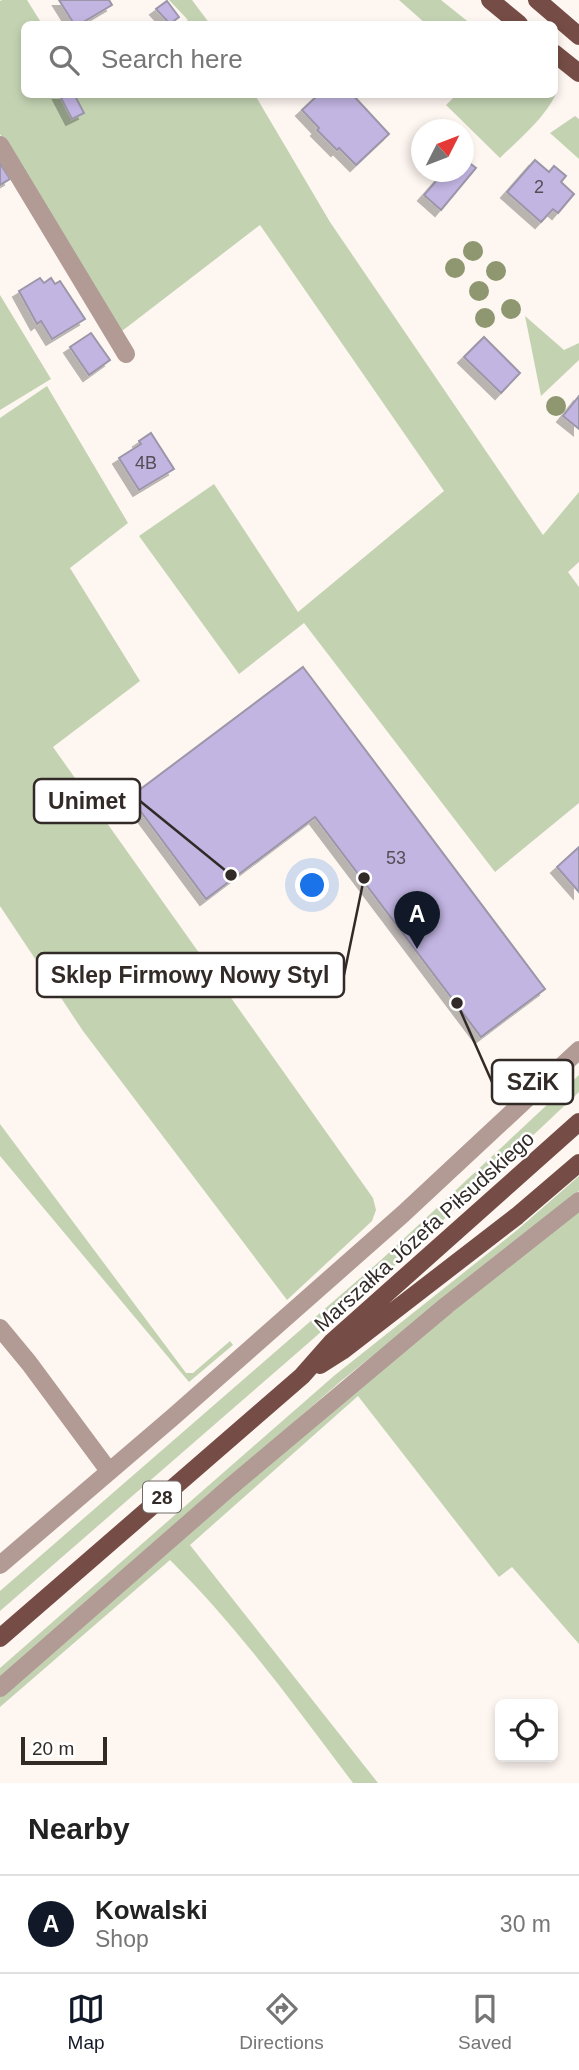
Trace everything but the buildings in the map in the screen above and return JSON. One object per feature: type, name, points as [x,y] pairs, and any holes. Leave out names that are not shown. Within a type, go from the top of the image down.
[{"type":"main road","points":[[489,0],[515,21]]},
{"type":"main road","points":[[537,0],[579,36]]},
{"type":"main road","points":[[558,56],[579,73]]},
{"type":"main road","name":"Marszałka Józefa Piłsudskiego","points":[[0,1638],[302,1376],[332,1342],[579,1122]]},
{"type":"main road","name":"Marszałka Józefa Piłsudskiego","points":[[302,1376],[353,1343],[517,1216],[579,1163]]},
{"type":"street","points":[[0,145],[126,354]]},
{"type":"street","points":[[0,1565],[403,1214],[579,1050]]},
{"type":"street","points":[[0,1688],[229,1488],[447,1305],[579,1201]]},
{"type":"street","points":[[0,1328],[109,1471]]},
{"type":"green space","points":[[27,0],[40,21],[21,21],[21,98],[257,98],[330,222],[543,535],[579,492],[579,562],[568,572],[579,587],[579,803],[495,872],[304,623],[239,674],[139,536],[214,484],[298,612],[444,491],[260,225],[122,331],[117,331],[0,134],[0,1]]},
{"type":"green space","points":[[169,0],[192,0],[208,21],[188,20]]},
{"type":"green space","points":[[399,0],[441,0],[467,21],[423,21]]},
{"type":"green space","points":[[453,98],[554,98],[538,120],[500,158],[474,132],[474,119],[460,119],[446,105]]},
{"type":"green space","points":[[575,116],[579,119],[579,159],[550,133]]},
{"type":"green space","points":[[0,295],[51,379],[0,410]]},
{"type":"green space","points":[[525,316],[564,350],[579,343],[579,360],[541,396]]},
{"type":"green space","points":[[47,386],[128,523],[70,568],[140,681],[53,747],[373,1198],[376,1210],[372,1221],[287,1300],[83,1031],[0,906],[0,418]]},
{"type":"green space","points":[[579,1075],[579,1092],[401,1260],[0,1611],[0,1591],[381,1260]]},
{"type":"green space","points":[[0,1124],[186,1373],[193,1373],[230,1341],[233,1345],[189,1382],[0,1156]]},
{"type":"green space","points":[[579,1176],[579,1191],[341,1381],[0,1680],[0,1668],[335,1375],[516,1231]]},
{"type":"green space","points":[[579,1207],[579,1644],[512,1567],[499,1577],[358,1396],[190,1545],[378,1783],[353,1783],[288,1696],[219,1612],[170,1560],[0,1707],[0,1696],[267,1464]]},
{"type":"place","name":"Unimet","points":[[231,875]]},
{"type":"place","name":"Sklep Firmowy Nowy Styl","points":[[364,878]]},
{"type":"place","name":"Kowalski","points":[[417,949]]},
{"type":"place","name":"SZiK","points":[[457,1003]]}]
